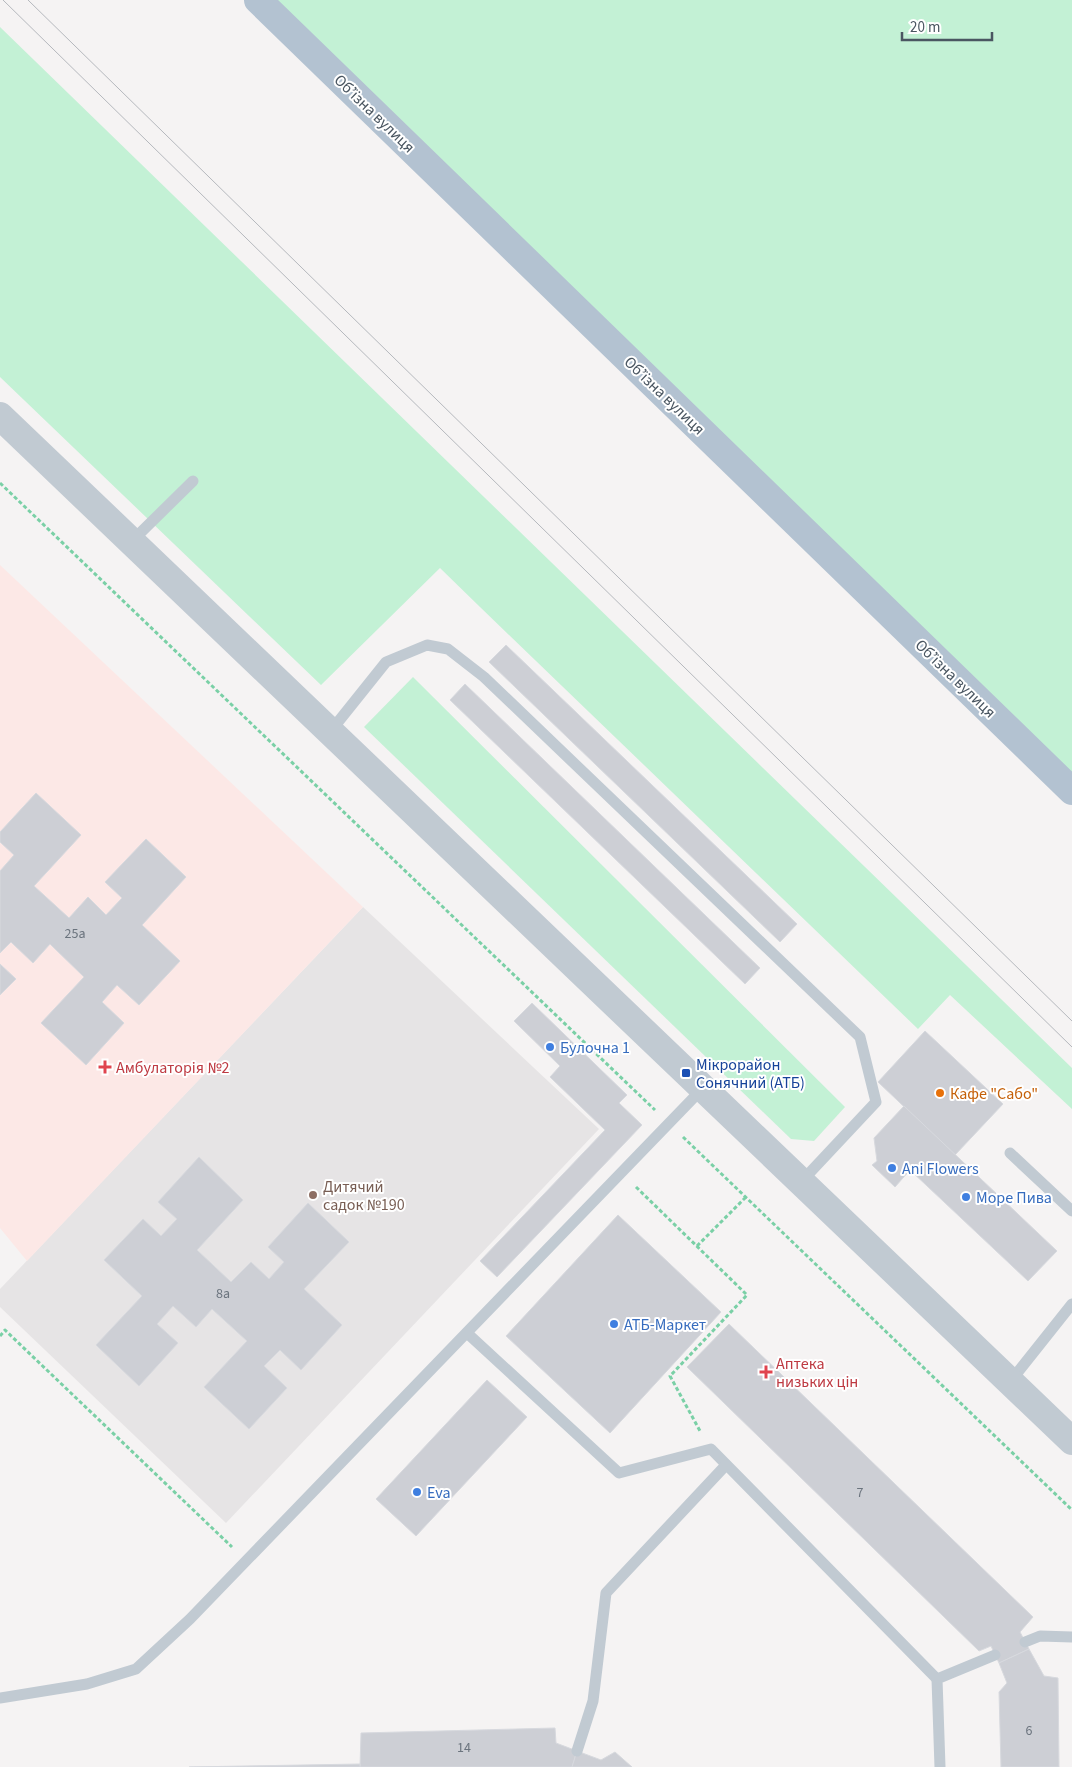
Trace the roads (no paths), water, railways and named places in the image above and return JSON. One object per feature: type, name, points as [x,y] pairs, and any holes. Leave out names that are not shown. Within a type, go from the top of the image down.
[{"type":"main road","name":"Обʼїзна вулиця","points":[[258,0],[1072,791]]},
{"type":"street","points":[[0,416],[1072,1441]]},
{"type":"lane","points":[[131,542],[193,480]]},
{"type":"lane","points":[[330,732],[386,662],[427,645],[448,649],[484,677],[505,697],[860,1037],[876,1102],[801,1182]]},
{"type":"lane","points":[[0,1698],[87,1684],[136,1669],[190,1619],[703,1088]]},
{"type":"lane","points":[[1010,1153],[1072,1210]]},
{"type":"lane","points":[[1010,1382],[1072,1304]]},
{"type":"lane","points":[[467,1333],[619,1473],[710,1449],[937,1679],[940,1767]]},
{"type":"lane","points":[[577,1751],[593,1701],[606,1593],[726,1465]]},
{"type":"lane","points":[[1025,1642],[1040,1636],[1072,1637]]},
{"type":"lane","points":[[937,1679],[995,1655]]},
{"type":"tram line","points":[[3,0],[1072,1047]]},
{"type":"tram line","points":[[28,0],[1072,1021]]},
{"type":"place","name":"Булочна 1","points":[[550,1047]]},
{"type":"place","name":"Амбулаторія №2","points":[[105,1067]]},
{"type":"place","name":"Мікрорайон Сонячний (АТБ)","points":[[686,1073]]},
{"type":"place","name":"Кафе \"Сабо\"","points":[[940,1093]]},
{"type":"place","name":"Ani Flowers","points":[[892,1168]]},
{"type":"place","name":"Дитячий садок №190","points":[[313,1195]]},
{"type":"place","name":"Море Пива","points":[[966,1197]]},
{"type":"place","name":"АТБ-Маркет","points":[[614,1324]]},
{"type":"place","name":"Аптека низьких цін","points":[[766,1372]]},
{"type":"place","name":"Eva","points":[[417,1492]]}]
